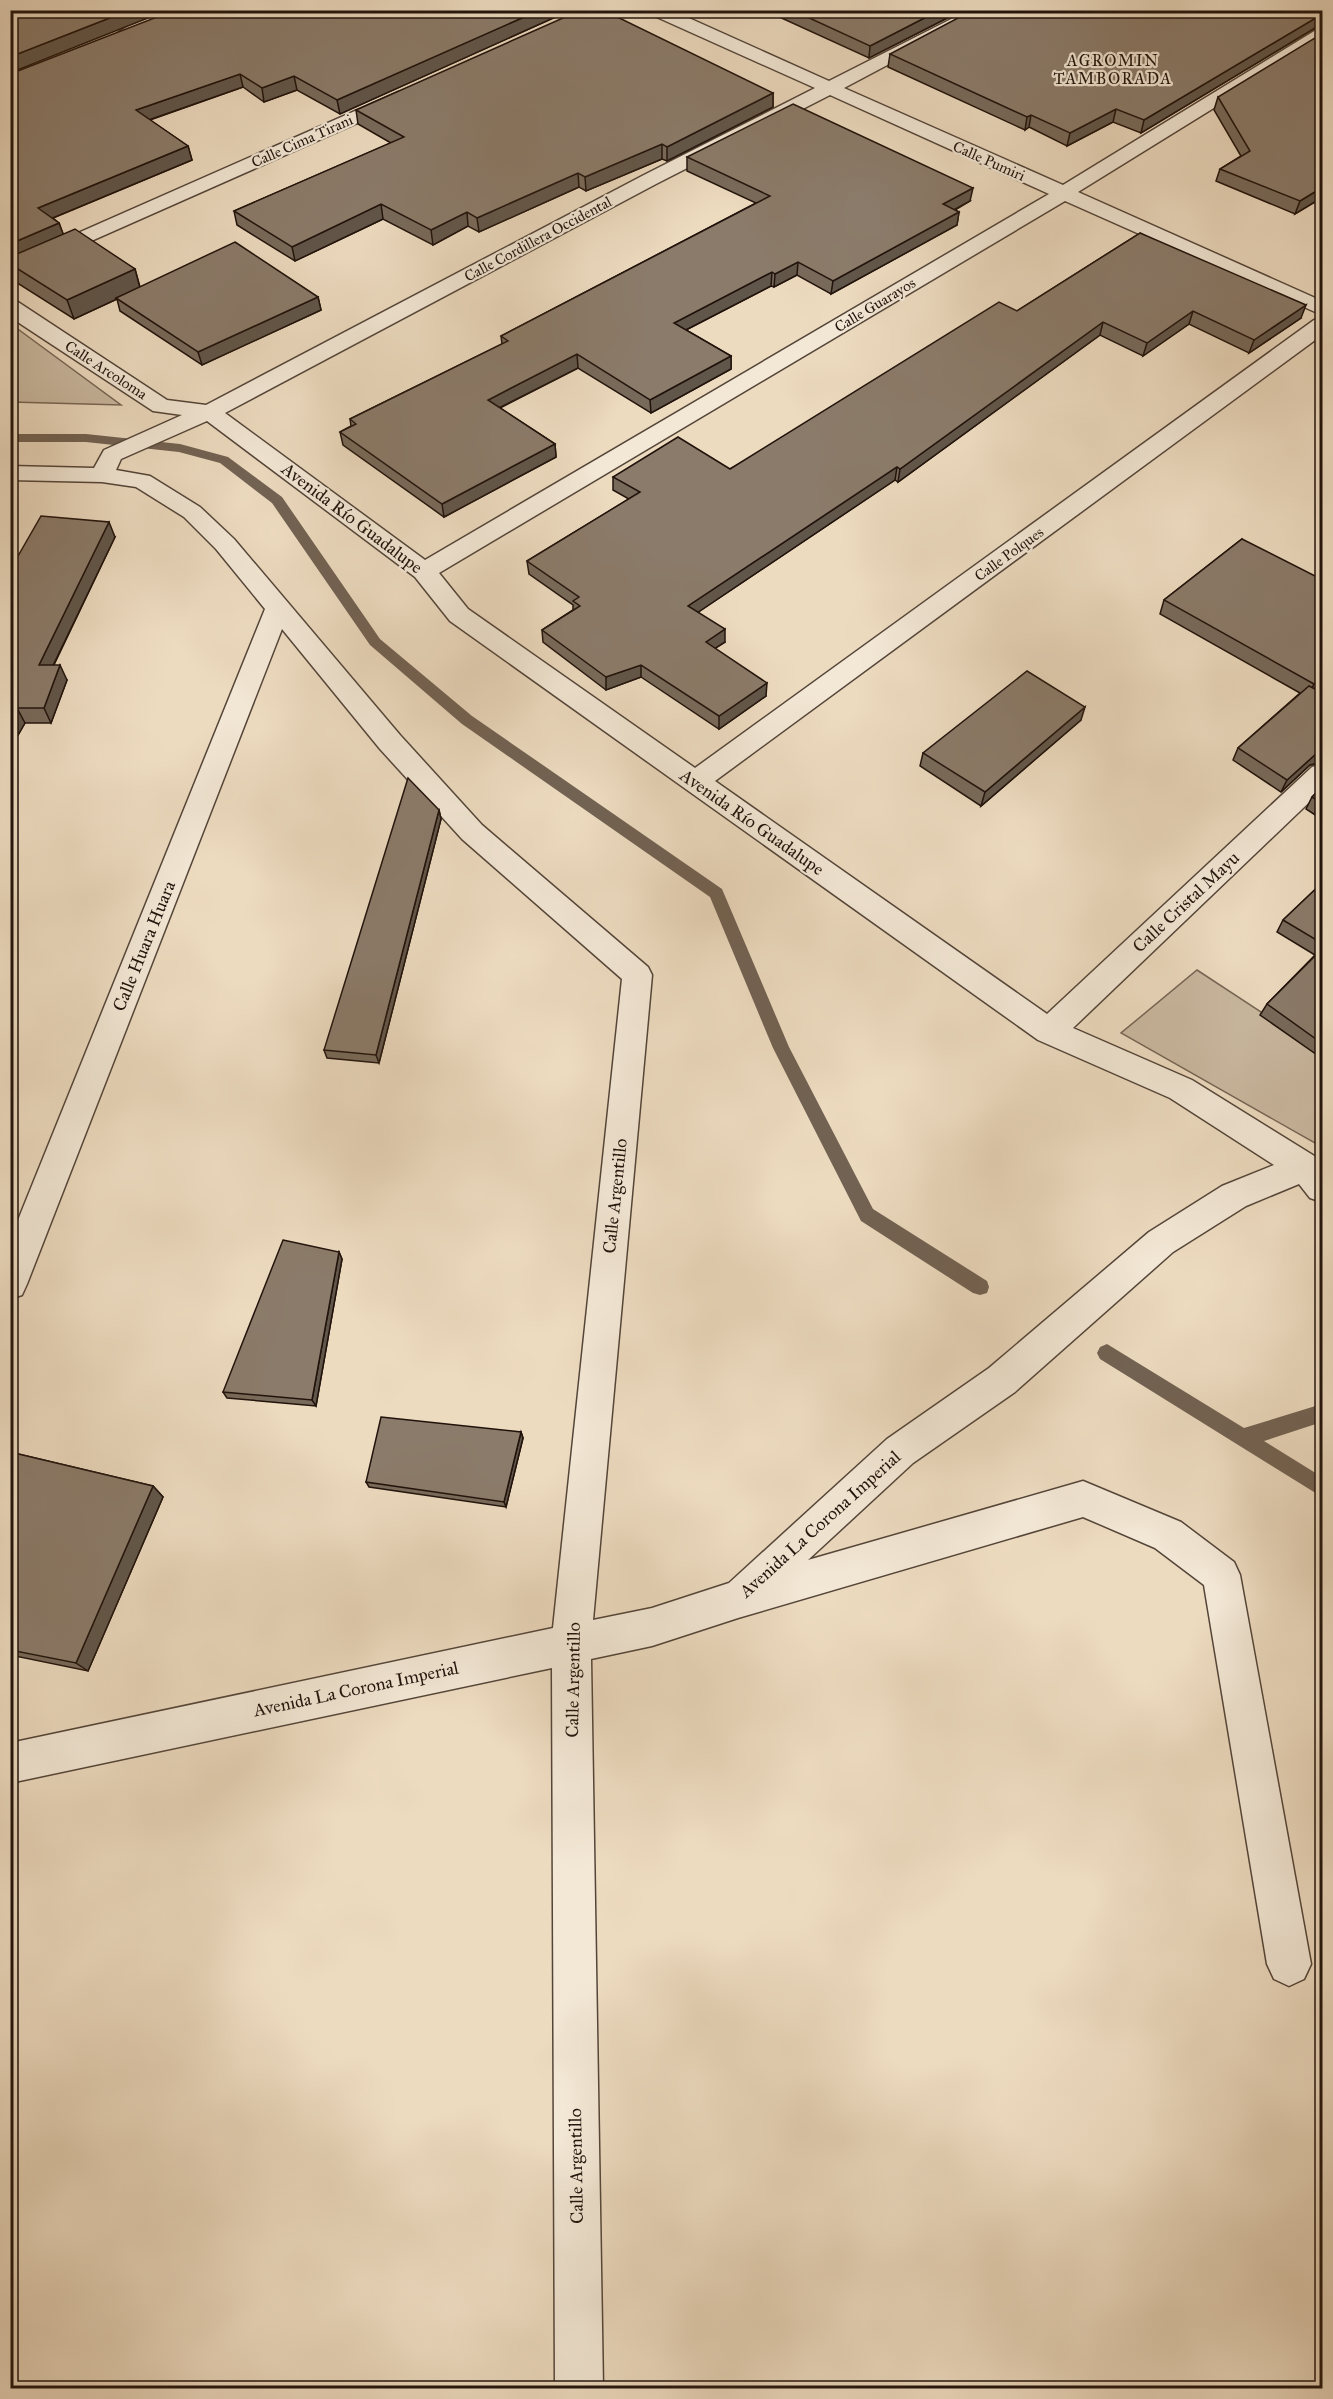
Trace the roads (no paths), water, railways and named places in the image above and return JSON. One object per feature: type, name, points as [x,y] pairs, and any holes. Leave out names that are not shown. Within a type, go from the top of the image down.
[{"type":"street","name":"Calle Pumiri","points":[[656,10],[1062,194],[1323,309]]},
{"type":"street","name":"Calle Cordillera Occidental","points":[[107,465],[160,433],[209,412],[649,180],[983,10]]},
{"type":"street","points":[[104,45],[172,13]]},
{"type":"street","name":"Calle Guarayos","points":[[424,571],[1062,194],[1323,34]]},
{"type":"street","name":"Calle Cima Tirani","points":[[10,272],[410,93]]},
{"type":"street","name":"Calle Arcoloma","points":[[10,307],[161,406],[209,412]]},
{"type":"street","name":"Calle Polques","points":[[695,782],[1323,325]]},
{"type":"street","name":"Avenida Río Guadalupe","points":[[209,412],[424,571],[459,615],[1049,1031],[1181,1089],[1313,1178]]},
{"type":"street","points":[[10,473],[107,465],[142,481],[192,512],[225,544],[278,608]]},
{"type":"street","name":"Calle Argentillo","points":[[278,608],[390,742],[472,832],[637,975],[571,1644],[579,2388]]},
{"type":"street","name":"Calle Huara Huara","points":[[10,1284],[278,608]]},
{"type":"street","name":"Calle Cristal Mayu","points":[[1049,1031],[1323,774]]},
{"type":"street","name":"Avenida La Corona Imperial","points":[[10,1763],[652,1627],[738,1599],[900,1451],[1002,1380],[1161,1242],[1234,1196],[1313,1178]]},
{"type":"street","points":[[738,1599],[1083,1499],[1168,1535],[1221,1575],[1289,1964]]},
{"type":"waterway","points":[[10,438],[86,438],[180,448],[224,460],[277,500],[375,642],[467,720],[716,893],[781,1048],[867,1215],[980,1287]]},
{"type":"waterway","points":[[1107,1353],[1322,1488]]},
{"type":"waterway","points":[[1243,1438],[1322,1413]]},
{"type":"district","name":"AGROMIN TAMBORADA","points":[[1113,69]]}]
